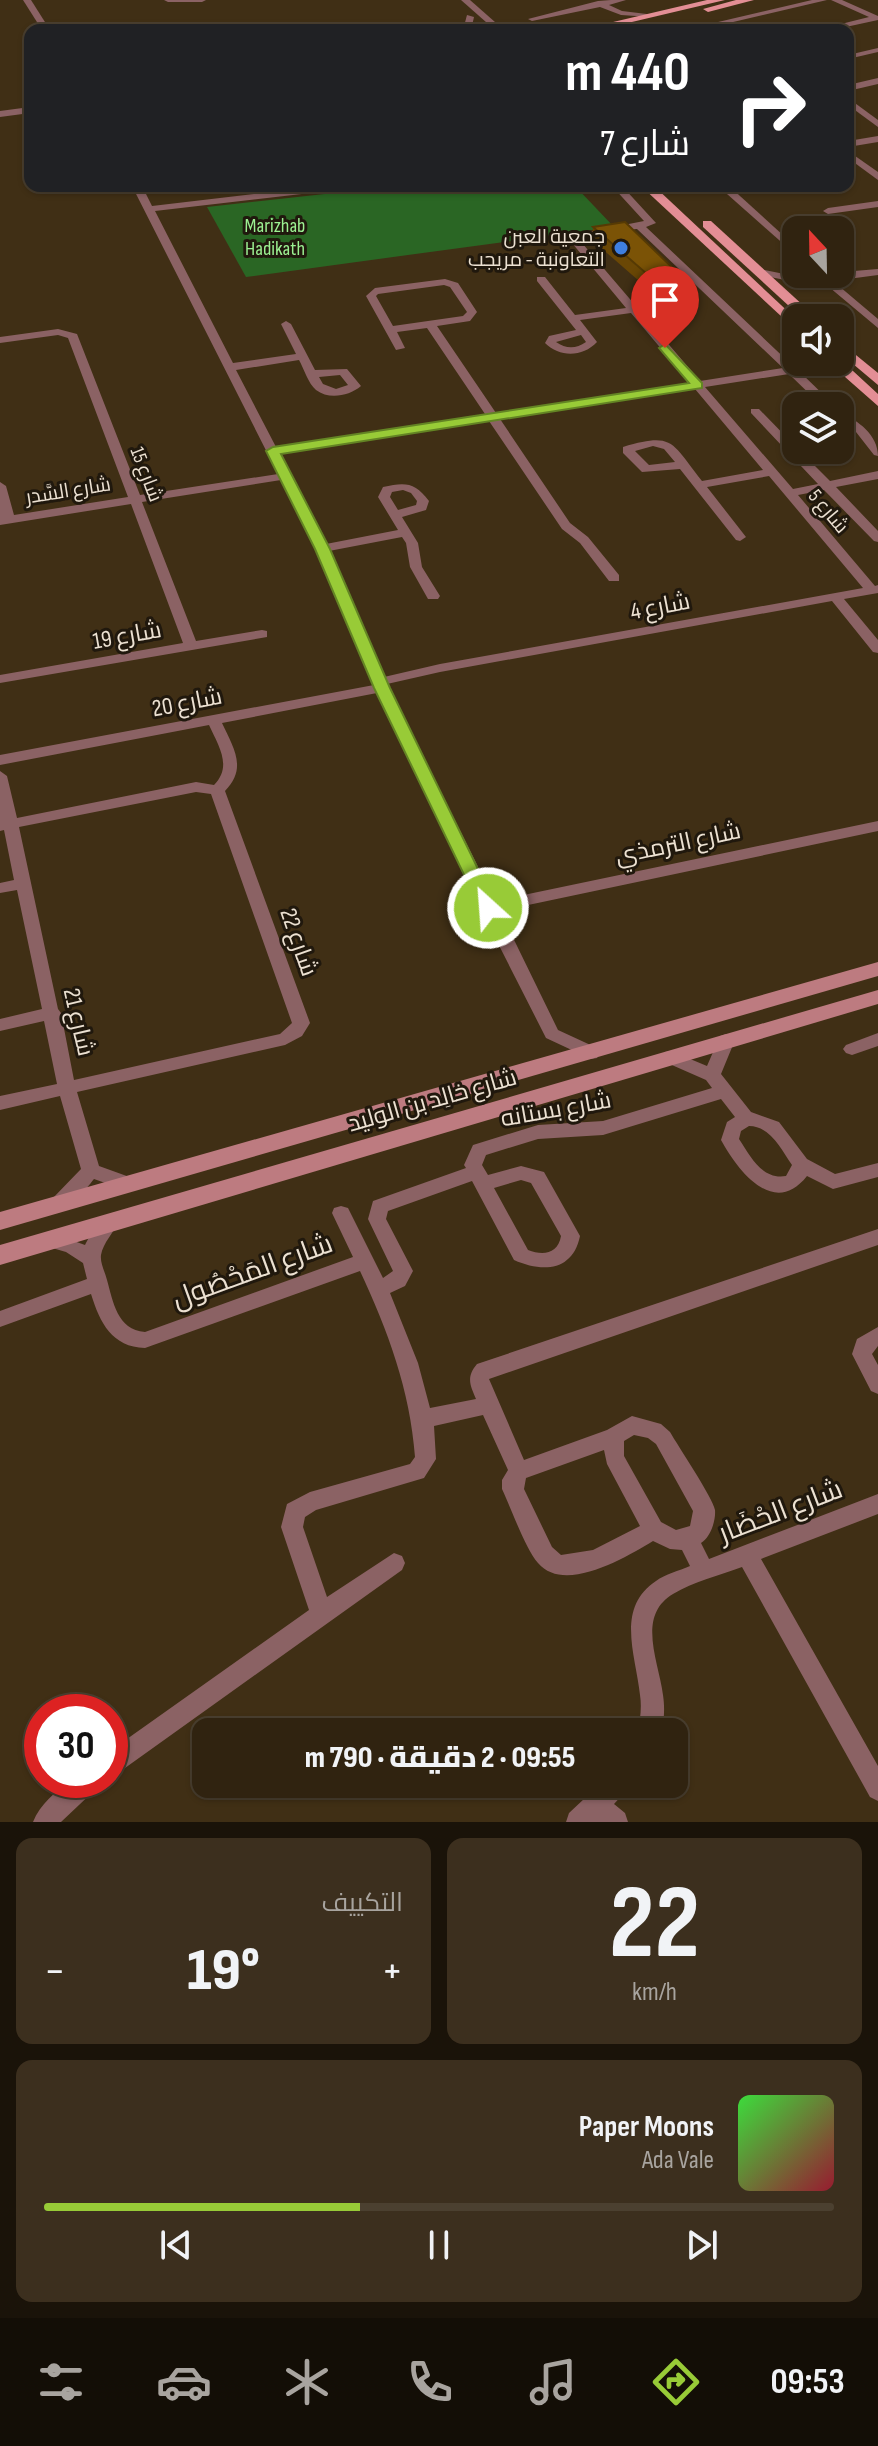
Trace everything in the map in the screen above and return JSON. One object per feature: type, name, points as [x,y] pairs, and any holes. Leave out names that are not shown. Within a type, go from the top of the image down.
[{"type":"main road","points":[[615,22],[720,0]]},
{"type":"main road","points":[[615,22],[749,0]]},
{"type":"main road","points":[[653,192],[782,313]]},
{"type":"main road","points":[[673,192],[795,304]]},
{"type":"main road","points":[[854,359],[878,381]]},
{"type":"main road","points":[[850,376],[878,402]]},
{"type":"street","points":[[27,0],[42,24]]},
{"type":"street","points":[[170,2],[202,0]]},
{"type":"street","points":[[329,0],[341,0]]},
{"type":"street","points":[[452,0],[477,24]]},
{"type":"street","points":[[465,0],[493,24]]},
{"type":"street","points":[[532,19],[597,2],[622,0]]},
{"type":"street","points":[[715,24],[823,0]]},
{"type":"street","points":[[835,0],[877,18]]},
{"type":"street","points":[[597,2],[615,22]]},
{"type":"street","points":[[468,24],[470,17]]},
{"type":"street","points":[[849,24],[877,18]]},
{"type":"street","points":[[854,56],[877,50]]},
{"type":"street","points":[[854,87],[878,81]]},
{"type":"street","points":[[859,95],[878,92]]},
{"type":"street","points":[[854,106],[878,124]]},
{"type":"street","points":[[0,117],[24,114]]},
{"type":"street","points":[[854,143],[878,139]]},
{"type":"street","points":[[854,159],[878,177]]},
{"type":"street","points":[[140,192],[322,549],[382,687],[552,1034],[549,1052],[537,1068]]},
{"type":"street","points":[[149,209],[294,192]]},
{"type":"street","points":[[623,192],[651,221],[640,227],[782,364]]},
{"type":"street","points":[[730,192],[782,239]]},
{"type":"street","points":[[828,211],[878,204]]},
{"type":"street","name":"شارع 5","points":[[640,227],[588,234],[576,240],[771,472],[875,589]]},
{"type":"street","points":[[760,272],[782,279]]},
{"type":"street","points":[[854,274],[878,272]]},
{"type":"street","points":[[541,279],[585,331]]},
{"type":"street","points":[[391,330],[466,319],[472,314],[451,284],[438,281],[372,292],[391,330],[400,348]]},
{"type":"street","points":[[795,304],[798,288]]},
{"type":"street","points":[[832,288],[878,325]]},
{"type":"street","points":[[574,318],[633,310]]},
{"type":"street","points":[[286,324],[312,374]]},
{"type":"street","points":[[430,324],[566,526],[584,540],[614,578]]},
{"type":"street","name":"شارع 15","points":[[0,340],[54,332],[73,336],[191,646]]},
{"type":"street","points":[[231,367],[303,356]]},
{"type":"street","points":[[273,451],[782,372]]},
{"type":"street","points":[[795,376],[813,392]]},
{"type":"street","points":[[755,411],[878,538]]},
{"type":"street","points":[[854,434],[876,449]]},
{"type":"street","points":[[683,465],[740,537]]},
{"type":"street","points":[[698,485],[771,472]]},
{"type":"street","points":[[790,493],[878,475]]},
{"type":"street","name":"شارع السَّدر","points":[[4,520],[285,476]]},
{"type":"street","points":[[0,486],[4,520]]},
{"type":"street","points":[[395,515],[414,547],[416,567],[433,596]]},
{"type":"street","points":[[322,549],[406,532]]},
{"type":"street","name":"شارع 4","points":[[382,687],[449,668],[875,589]]},
{"type":"street","points":[[835,597],[878,649]]},
{"type":"street","name":"شارع 19","points":[[0,679],[262,634]]},
{"type":"street","name":"شارع 20","points":[[0,760],[382,687]]},
{"type":"street","points":[[5,825],[196,787],[217,790],[231,778],[233,769],[213,719]]},
{"type":"street","name":"شارع 21","points":[[0,776],[5,825],[23,883],[67,1088],[91,1171]]},
{"type":"street","name":"شارع 22","points":[[0,1103],[285,1039],[299,1028],[301,1018],[217,790]]},
{"type":"street","name":"شارع الترمذي","points":[[488,908],[878,826]]},
{"type":"street","points":[[0,888],[23,883]]},
{"type":"street","name":"شارع خالِد بن الوليد","points":[[0,1221],[878,969]]},
{"type":"street","name":"شارع خالِد بن الوليد","points":[[0,1255],[878,997]]},
{"type":"street","points":[[0,1025],[53,1013]]},
{"type":"street","points":[[552,1034],[591,1053]]},
{"type":"street","points":[[852,1049],[878,1039]]},
{"type":"street","points":[[712,1075],[726,1040]]},
{"type":"street","points":[[671,1057],[712,1075],[746,1119]]},
{"type":"street","name":"شارع بستانه","points":[[479,1178],[473,1160],[484,1147],[538,1132],[603,1128],[725,1091]]},
{"type":"street","points":[[801,1164],[798,1177],[784,1185],[758,1180],[730,1140],[733,1127],[746,1119],[765,1119],[774,1125],[801,1164],[833,1182],[878,1170]]},
{"type":"street","points":[[59,1204],[91,1171],[128,1184]]},
{"type":"street","points":[[379,1289],[398,1280],[403,1271],[377,1219],[380,1206],[479,1178],[521,1173],[537,1177],[571,1236],[566,1252],[559,1258],[540,1262],[521,1255],[479,1178]]},
{"type":"street","points":[[341,1213],[365,1261]]},
{"type":"street","points":[[49,1240],[71,1246],[91,1258],[94,1246],[110,1221]]},
{"type":"street","points":[[519,1471],[479,1379],[484,1370],[878,1237]]},
{"type":"street","name":"شارع المَحْصُول","points":[[91,1258],[115,1330],[124,1339],[137,1342],[365,1261],[404,1350],[422,1419],[426,1459],[421,1468],[310,1502],[295,1511],[292,1527],[322,1614]]},
{"type":"street","points":[[0,1319],[99,1283]]},
{"type":"street","points":[[878,1335],[864,1345],[862,1354],[878,1385]]},
{"type":"street","points":[[422,1419],[490,1405]]},
{"type":"street","name":"شارع الحْضَار","points":[[614,1437],[621,1429],[643,1425],[663,1438],[704,1510],[700,1532],[688,1540],[676,1542],[663,1538],[653,1529]]},
{"type":"street","points":[[614,1437],[614,1457],[653,1529],[623,1547],[571,1565],[556,1565],[544,1554],[513,1489],[513,1480],[519,1471],[614,1437]]},
{"type":"street","name":"شارع الحْضَار","points":[[652,1718],[655,1703],[639,1625],[640,1615],[657,1591],[878,1504]]},
{"type":"street","name":"شارع الحْضَار","points":[[688,1540],[704,1572]]},
{"type":"street","points":[[747,1555],[878,1789]]},
{"type":"street","points":[[128,1752],[394,1563]]},
{"type":"street","points":[[45,1822],[67,1798]]},
{"type":"street","points":[[578,1822],[607,1813]]},
{"type":"green space","name":"Marizhab Hadikath","points":[[343,192],[581,192],[614,227],[246,277],[207,207]]},
{"type":"building","points":[[625,222],[681,276],[655,281],[593,227]]},
{"type":"place","name":"جمعية العبن التعاونبة - مريجب","points":[[621,248]]},
{"type":"route","points":[[488,908],[382,688],[372,658],[322,549],[273,451],[698,385],[665,348]]}]
